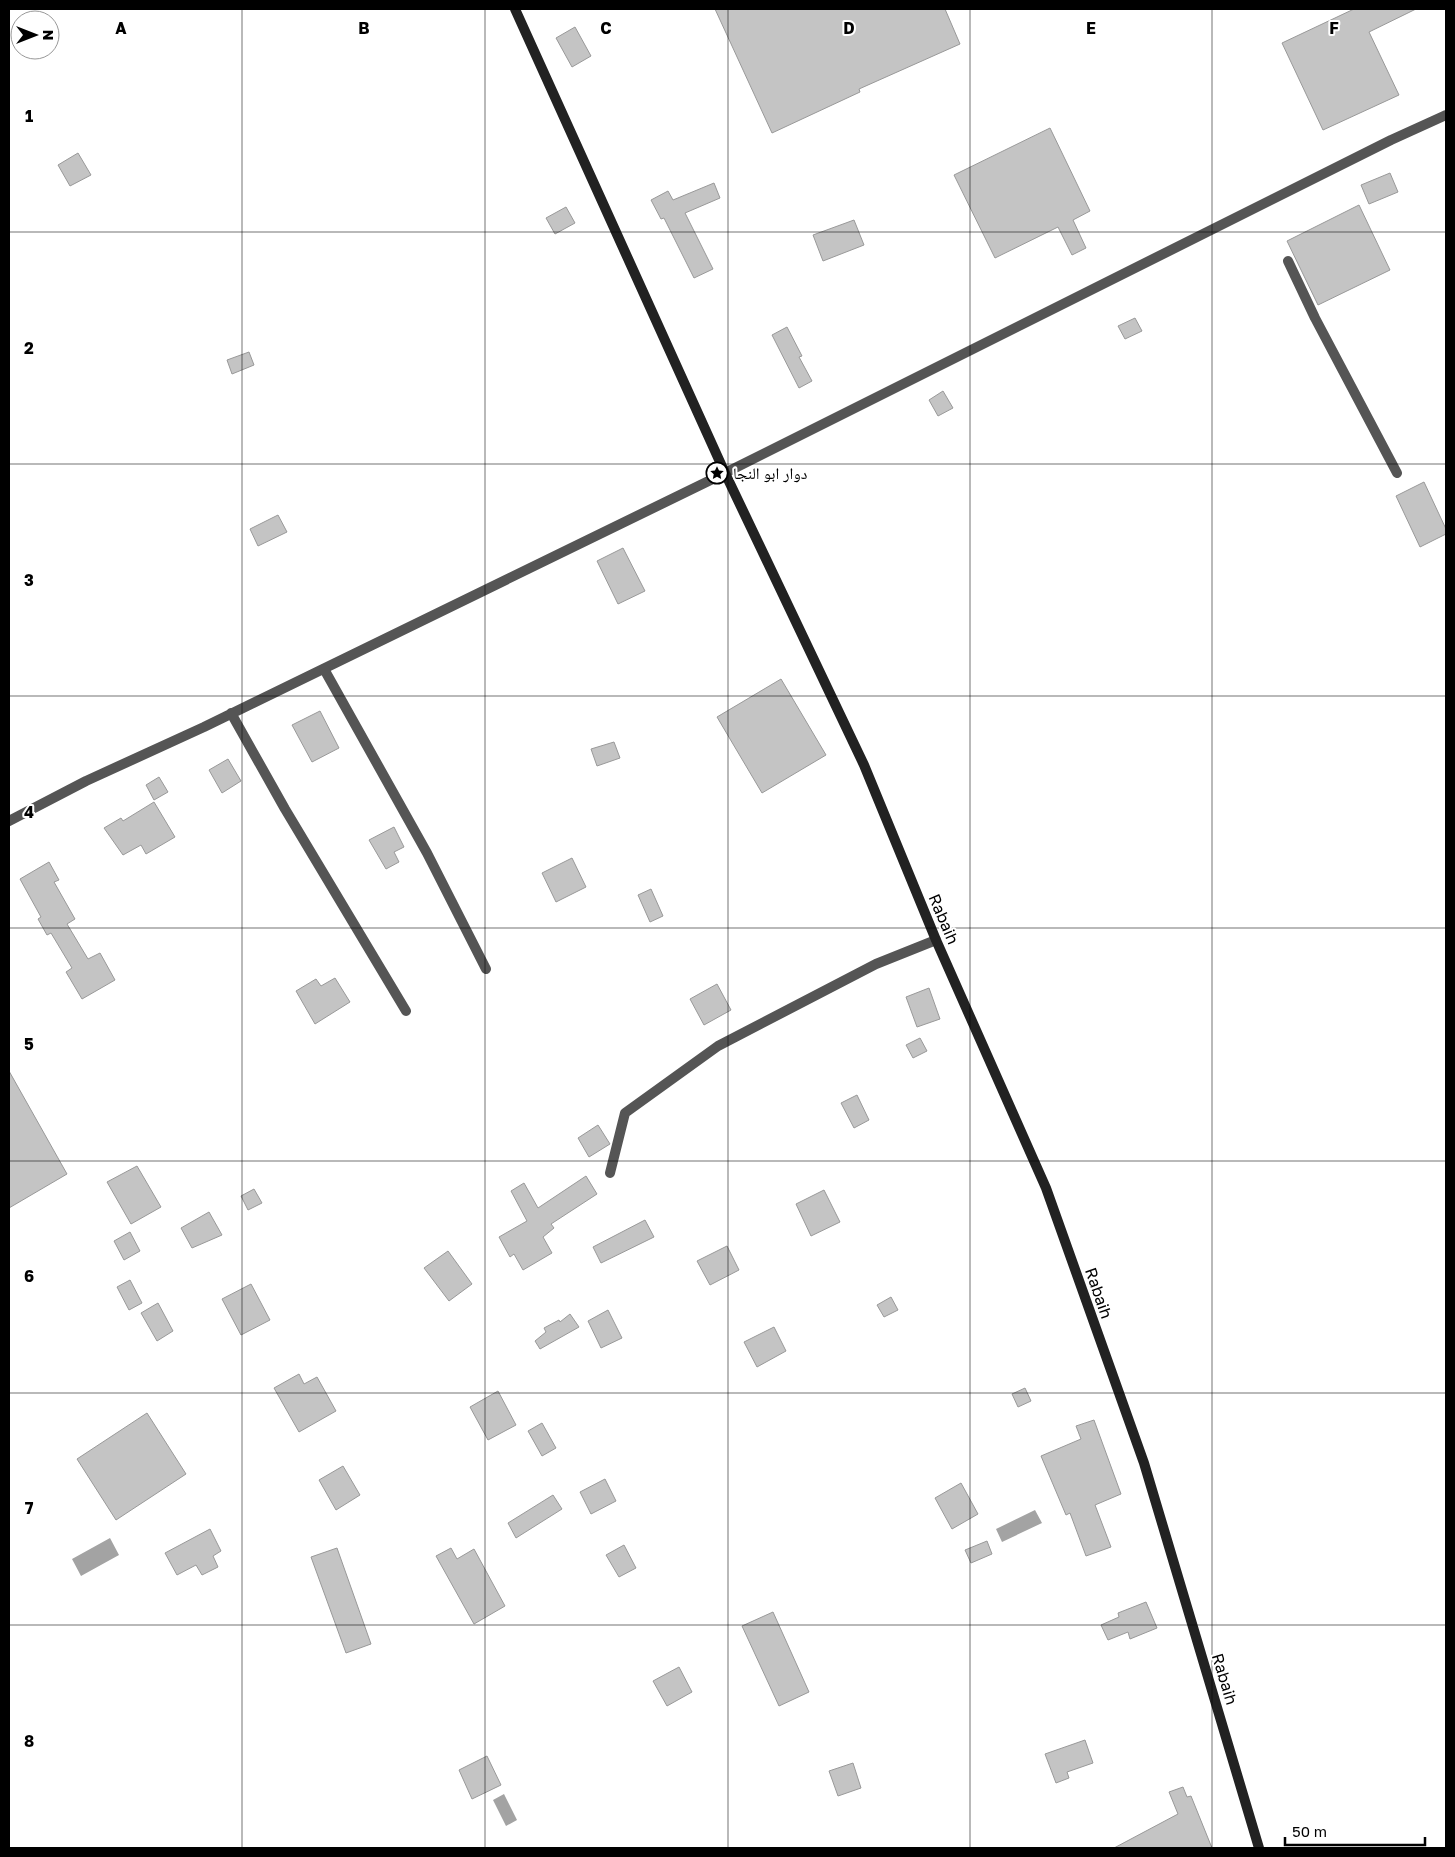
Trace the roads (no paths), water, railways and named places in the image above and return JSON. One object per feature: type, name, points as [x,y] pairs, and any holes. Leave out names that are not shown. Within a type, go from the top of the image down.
[{"type":"street","name":"Rabaih","points":[[515,9],[725,473],[864,765],[936,940],[1046,1188],[1144,1463],[1259,1848]]},
{"type":"street","points":[[9,821],[86,781],[231,714],[725,473],[1382,144],[1446,115]]},
{"type":"street","points":[[1288,261],[1315,318],[1397,473]]},
{"type":"street","points":[[324,669],[427,853],[486,969]]},
{"type":"street","points":[[231,714],[285,809],[406,1010]]},
{"type":"street","points":[[610,1173],[625,1113],[718,1046],[876,964],[936,940]]},
{"type":"place","name":"دوار ابو النجا","points":[[717,473]]}]
